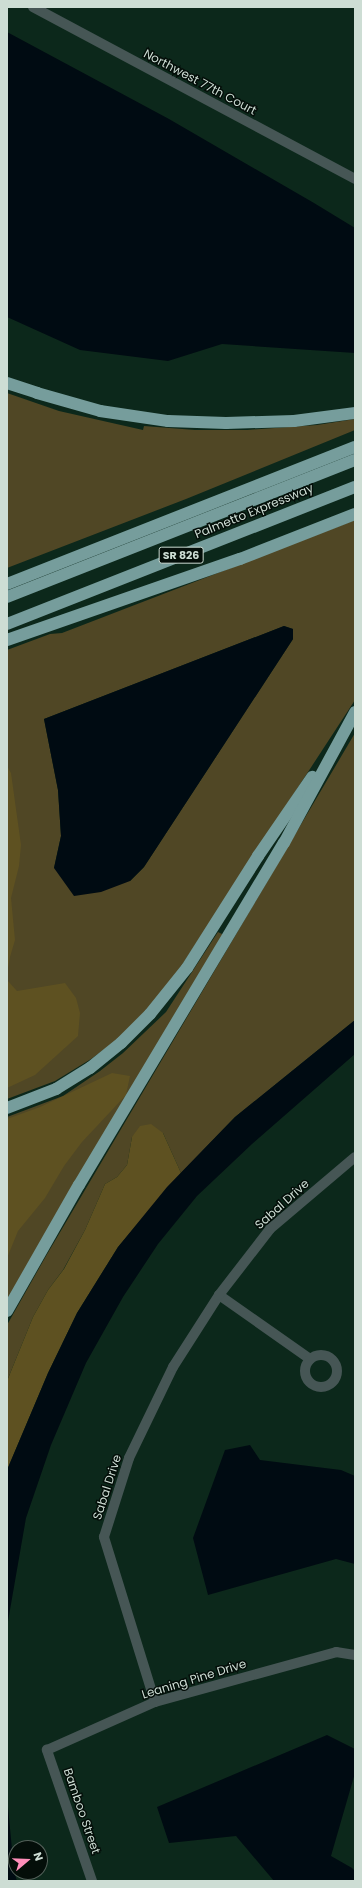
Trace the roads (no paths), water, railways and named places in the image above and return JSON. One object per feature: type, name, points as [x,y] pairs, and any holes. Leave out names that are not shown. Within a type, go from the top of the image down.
[{"type":"highway","points":[[7,383],[100,411],[168,421],[226,424],[294,421],[355,413]]},
{"type":"highway","name":"Palmetto Expressway","points":[[7,584],[355,447]]},
{"type":"highway","points":[[7,597],[355,460]]},
{"type":"highway","name":"Palmetto Expressway","points":[[7,624],[355,487]]},
{"type":"highway","points":[[7,640],[240,559],[355,514]]},
{"type":"highway","points":[[7,1108],[50,1091],[90,1068],[121,1043],[165,998],[206,941],[258,856],[355,712]]},
{"type":"highway","points":[[7,1311],[79,1185],[284,843],[355,712]]},
{"type":"street","name":"Northwest 77th Court","points":[[34,7],[355,179]]},
{"type":"street","name":"Sabal Drive","points":[[155,1702],[104,1537],[129,1458],[173,1367],[219,1295],[270,1229],[355,1157]]},
{"type":"street","points":[[219,1295],[310,1359]]},
{"type":"street","name":"Leaning Pine Drive","points":[[47,1750],[155,1702],[336,1652],[355,1655]]},
{"type":"street","name":"Bamboo Street","points":[[47,1750],[92,1881]]}]
